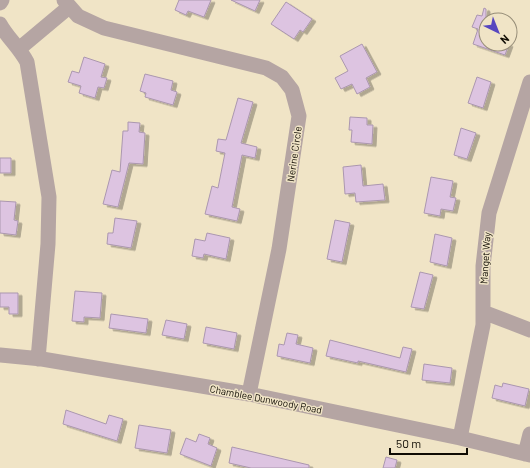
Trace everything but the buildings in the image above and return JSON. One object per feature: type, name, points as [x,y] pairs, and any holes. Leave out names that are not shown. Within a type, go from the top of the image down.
[{"type":"street","points":[[20,48],[67,3]]},
{"type":"street","name":"Nerine Circle","points":[[67,3],[78,16],[104,28],[266,68],[282,77],[292,90],[299,116],[279,249],[249,394]]},
{"type":"street","points":[[0,24],[3,30],[20,48],[27,62],[49,197],[48,244],[38,359]]},
{"type":"street","name":"Manget Way","points":[[460,438],[483,326],[483,266],[489,213],[530,82]]},
{"type":"street","points":[[483,312],[530,330]]},
{"type":"street","name":"Chamblee Dunwoody Road","points":[[0,355],[38,359],[249,394],[460,438],[527,454]]},
{"type":"street","points":[[527,454],[530,434]]}]
